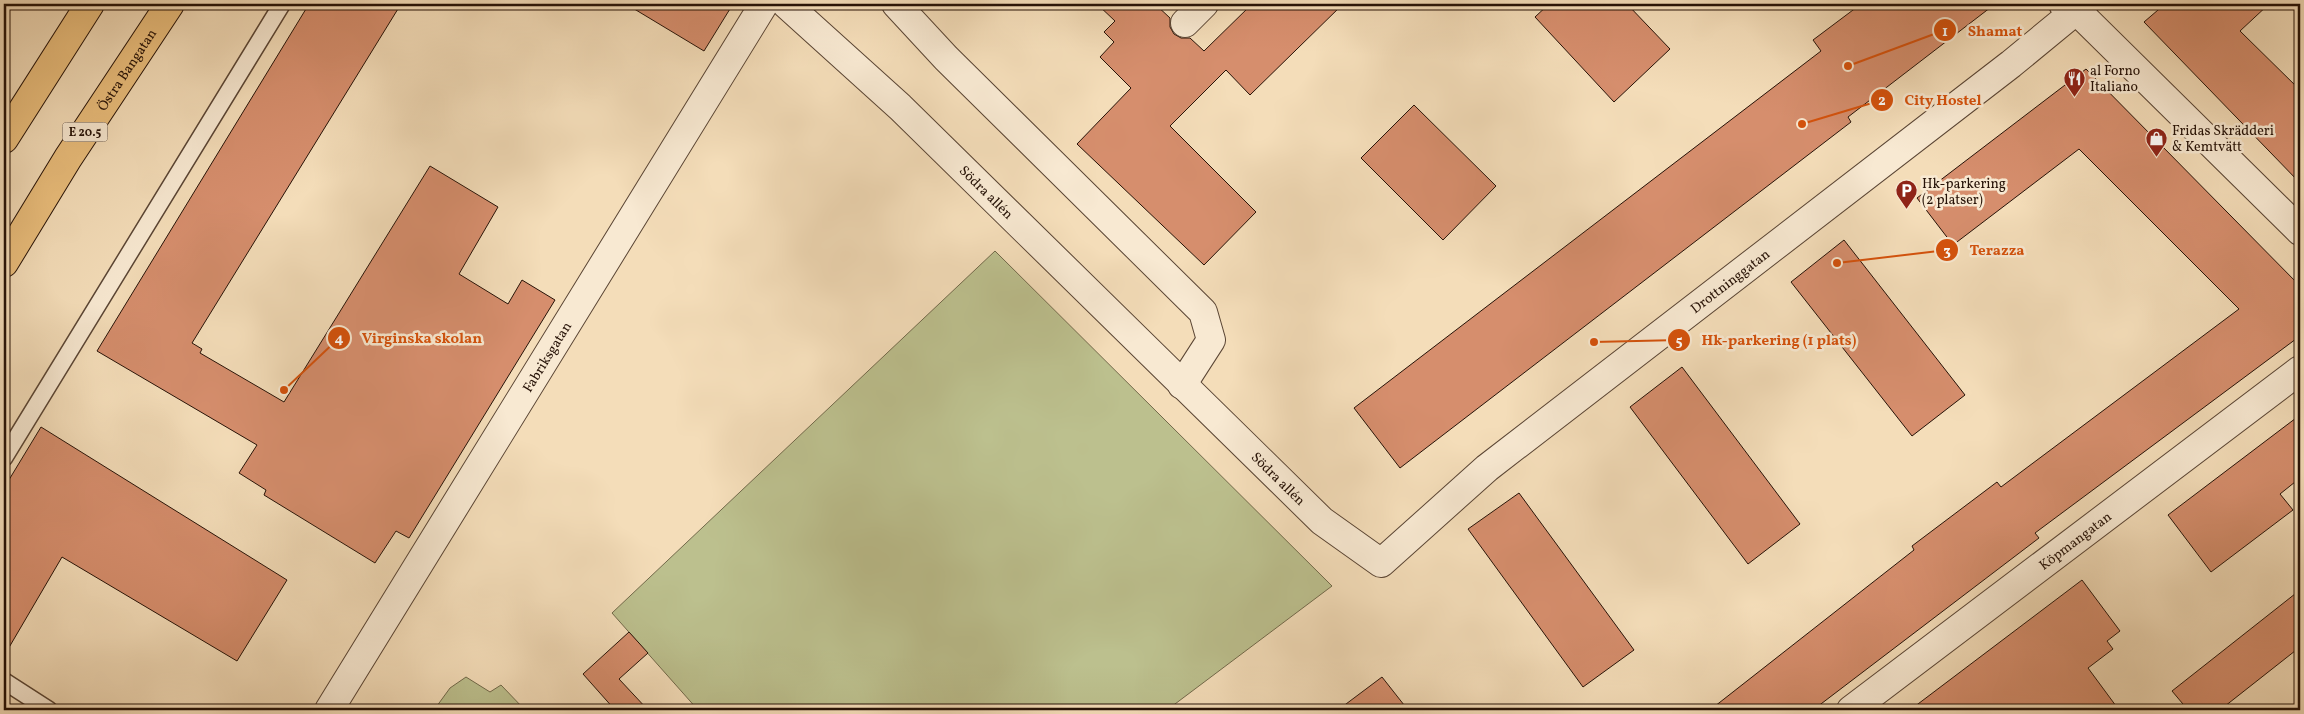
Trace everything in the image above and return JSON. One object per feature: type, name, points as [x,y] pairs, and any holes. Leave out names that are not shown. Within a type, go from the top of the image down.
[{"type":"main road","points":[[4,139],[90,4]]},
{"type":"main road","name":"Östra Bangatan","points":[[4,263],[68,158],[170,4]]},
{"type":"street","name":"Fabriksgatan","points":[[329,710],[409,577],[764,4]]},
{"type":"street","name":"Södra allén","points":[[786,4],[900,107],[1322,521],[1381,563]]},
{"type":"street","points":[[896,4],[946,58],[1203,312],[1210,340],[1182,384]]},
{"type":"street","points":[[1185,23],[1204,4]]},
{"type":"street","points":[[2075,5],[2300,231]]},
{"type":"street","name":"Drottninggatan","points":[[1381,563],[1487,468],[2075,5]]},
{"type":"street","name":"Köpmangatan","points":[[1851,710],[2300,370]]},
{"type":"lane","points":[[4,458],[282,4]]},
{"type":"lane","points":[[4,681],[49,710]]},
{"type":"green space","points":[[995,251],[1332,586],[1167,710],[698,710],[612,613]]},
{"type":"green space","points":[[466,677],[490,692],[501,685],[525,710],[434,710],[450,688]]},
{"type":"building","points":[[309,4],[401,4],[192,343],[202,349],[200,353],[284,402],[430,166],[498,207],[459,274],[508,304],[522,280],[555,300],[409,538],[396,531],[375,563],[264,495],[266,490],[239,473],[257,445],[97,351]]},
{"type":"building","points":[[626,4],[733,4],[704,51]]},
{"type":"building","points":[[1097,4],[1155,4],[1170,18],[1170,27],[1174,34],[1181,38],[1190,38],[1204,51],[1252,4],[1343,4],[1250,95],[1226,70],[1170,126],[1256,212],[1204,265],[1077,144],[1131,88],[1100,57],[1114,42],[1104,32],[1115,21]]},
{"type":"building","points":[[1549,4],[1627,4],[1670,49],[1614,102],[1535,17]]},
{"type":"building","points":[[1861,4],[1995,4],[1848,117],[1851,122],[1400,468],[1354,408],[1821,51],[1813,40]]},
{"type":"building","points":[[2165,4],[2269,4],[2240,31],[2300,90],[2300,183],[2144,22]]},
{"type":"building","points":[[2086,69],[2300,286],[2300,336],[2035,533],[2039,538],[1813,710],[1710,710],[1914,550],[1912,546],[1997,482],[2001,487],[2239,309],[2079,149],[1953,245],[1917,198]]},
{"type":"building","points":[[1414,105],[1496,186],[1443,240],[1361,158]]},
{"type":"building","points":[[1844,240],[1965,395],[1912,436],[1791,282]]},
{"type":"building","points":[[1682,367],[1800,524],[1748,564],[1630,407]]},
{"type":"building","points":[[2300,415],[2300,478],[2280,494],[2293,510],[2211,572],[2168,515]]},
{"type":"building","points":[[41,427],[287,580],[237,661],[62,557],[4,656],[4,488]]},
{"type":"building","points":[[1519,493],[1634,650],[1583,687],[1468,529]]},
{"type":"building","points":[[2082,580],[2120,631],[2107,641],[2113,649],[2088,668],[2119,710],[1910,710]]},
{"type":"building","points":[[2300,590],[2300,647],[2220,710],[2188,710],[2172,691]]},
{"type":"building","points":[[629,632],[648,653],[619,679],[648,710],[615,710],[583,674]]},
{"type":"building","points":[[1382,677],[1408,710],[1338,710]]},
{"type":"place","name":"Shamat","points":[[1848,66]]},
{"type":"place","name":"al Forno Italiano","points":[[2074,97]]},
{"type":"place","name":"City Hostel","points":[[1802,124]]},
{"type":"place","name":"Fridas Skrädderi & Kemtvätt","points":[[2156,157]]},
{"type":"place","name":"Hk-parkering (2 platser)","points":[[1906,210]]},
{"type":"place","name":"Terazza","points":[[1837,263]]},
{"type":"place","name":"Hk-parkering (1 plats)","points":[[1594,342]]},
{"type":"place","name":"Virginska skolan","points":[[284,390]]}]
